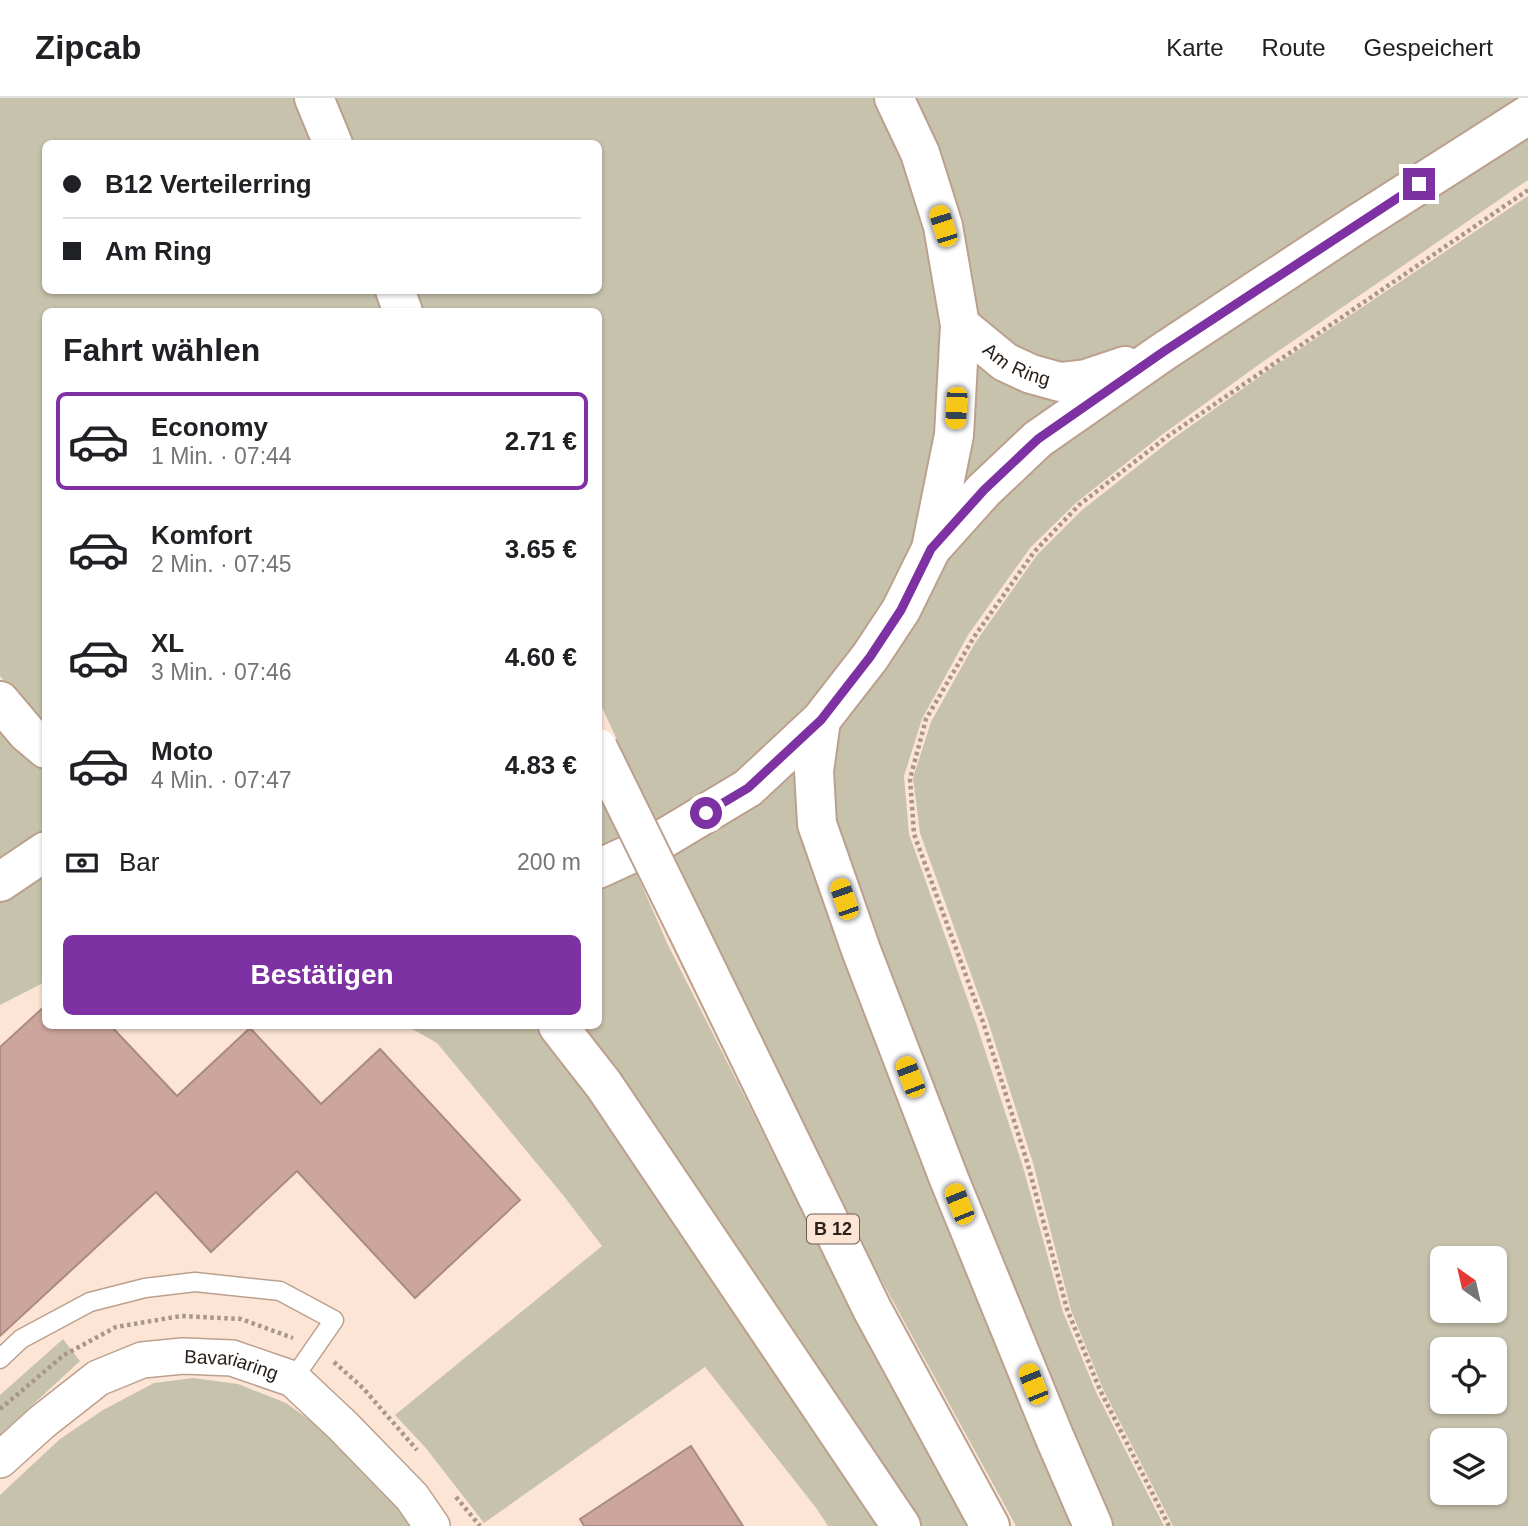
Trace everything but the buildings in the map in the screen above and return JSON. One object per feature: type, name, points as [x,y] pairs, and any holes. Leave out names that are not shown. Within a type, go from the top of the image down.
[{"type":"main road","points":[[314,98],[331,140]]},
{"type":"main road","points":[[602,867],[663,839],[748,788],[821,720],[870,657],[901,610],[931,549],[954,435],[960,324],[943,226],[920,153],[896,99]]},
{"type":"main road","name":"Am Ring","points":[[931,549],[984,490],[1038,439],[1163,352],[1528,115]]},
{"type":"main road","name":"Am Ring","points":[[960,324],[1005,362],[1031,374],[1060,382],[1086,379],[1163,352]]},
{"type":"main road","points":[[0,701],[27,733],[42,746]]},
{"type":"main road","points":[[821,720],[814,771],[817,824],[861,950],[949,1179],[1093,1526]]},
{"type":"main road","name":"B 12","points":[[602,756],[872,1309],[990,1526]]},
{"type":"main road","points":[[0,882],[42,854]]},
{"type":"main road","points":[[560,1029],[604,1085],[901,1526]]},
{"type":"street","name":"Bavariaring","points":[[0,1460],[42,1422],[98,1378],[142,1360],[183,1356],[232,1358],[293,1379],[412,1497],[432,1526]]},
{"type":"lane","points":[[0,1359],[21,1339],[90,1302],[145,1288],[195,1282],[280,1291],[334,1320],[293,1379]]},
{"type":"path","points":[[1169,1526],[1100,1390],[1067,1309],[1028,1164],[983,1022],[914,834],[910,779],[926,719],[974,637],[1034,552],[1079,505],[1168,436],[1528,190]]},
{"type":"shaded area","points":[[0,98],[296,98],[314,140],[42,140],[42,294],[378,294],[384,308],[42,308],[42,727],[0,676]]},
{"type":"shaded area","points":[[329,98],[873,98],[902,154],[927,231],[943,324],[937,433],[914,547],[858,649],[801,715],[742,776],[657,826],[602,707],[602,308],[416,308],[409,294],[602,294],[602,140],[346,140]]},
{"type":"shaded area","points":[[911,98],[1528,98],[1160,343],[1059,372],[973,322]]},
{"type":"shaded area","points":[[1528,128],[1528,180],[1261,363],[1163,434],[1077,502],[1030,548],[968,635],[922,719],[904,776],[909,834],[977,1026],[1023,1167],[1063,1312],[1096,1392],[1164,1526],[1104,1526],[829,819],[832,727],[944,554],[1044,448]]},
{"type":"shaded area","points":[[1528,196],[1528,1526],[1173,1526],[1103,1389],[1071,1310],[1033,1163],[988,1021],[920,833],[913,778],[931,722],[975,643],[1037,555],[1082,510],[1171,440],[1276,365]]},
{"type":"shaded area","points":[[974,348],[1107,382],[953,510]]},
{"type":"shaded area","points":[[0,726],[42,768],[42,838],[0,868]]},
{"type":"shaded area","points":[[802,757],[1084,1526],[1016,1526],[871,1261],[669,854]]},
{"type":"shaded area","points":[[602,795],[623,840],[602,848]]},
{"type":"shaded area","points":[[42,869],[42,984],[0,1005],[0,898]]},
{"type":"shaded area","points":[[635,870],[668,945],[854,1313],[971,1526],[922,1526],[616,1079],[576,1029],[602,1029],[602,883]]},
{"type":"shaded area","points":[[412,1029],[541,1029],[589,1092],[878,1526],[828,1526],[705,1367],[484,1523],[425,1447],[395,1415],[602,1246],[437,1043]]},
{"type":"shaded area","points":[[63,1339],[80,1361],[0,1435],[0,1395]]},
{"type":"shaded area","points":[[193,1378],[238,1384],[286,1403],[337,1440],[413,1526],[0,1526],[0,1495],[60,1439],[103,1410],[154,1383]]},
{"type":"route","points":[[706,813],[748,788],[821,720],[870,657],[901,610],[931,549],[984,490],[1038,439],[1163,352],[1419,184]]}]
